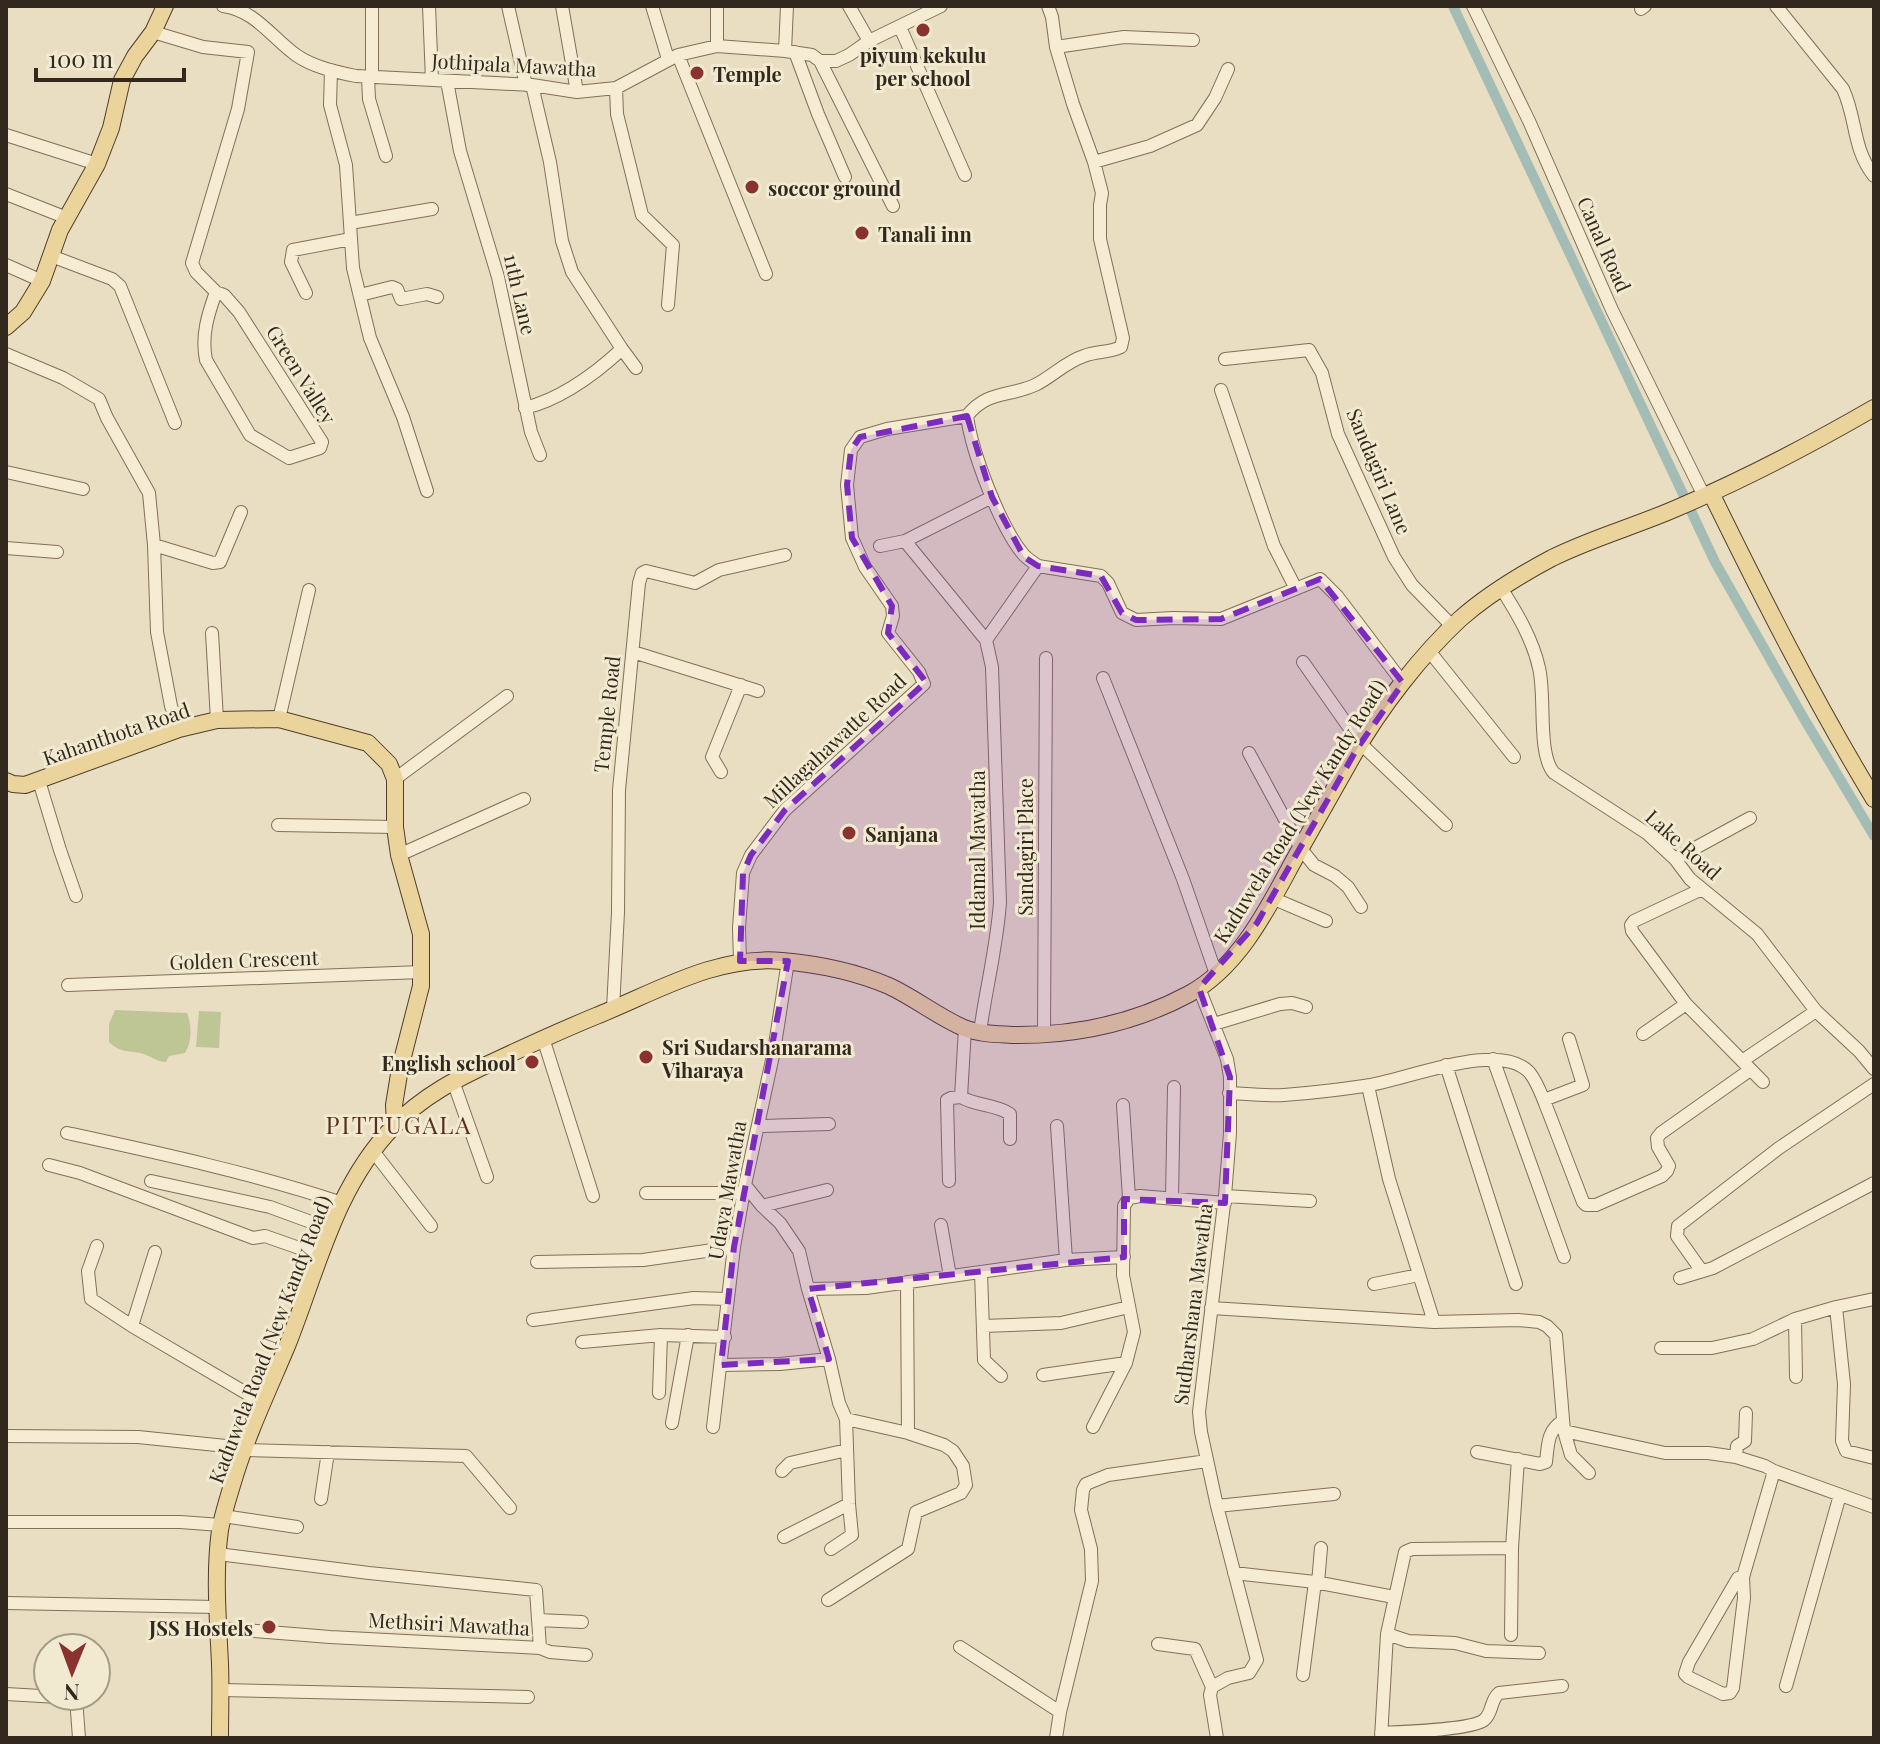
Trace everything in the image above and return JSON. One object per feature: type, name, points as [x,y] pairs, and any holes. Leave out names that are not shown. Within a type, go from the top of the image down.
[{"type":"main road","points":[[6,327],[23,312],[42,281],[60,230],[97,164],[111,128],[122,80],[153,32],[160,8]]},
{"type":"main road","name":"Kaduwela Road (New Kandy Road)","points":[[220,1738],[218,1554],[222,1521],[243,1450],[342,1203],[373,1151],[395,1124],[427,1098],[453,1081],[543,1038],[683,979],[740,961],[788,961],[851,973],[890,987],[972,1030],[992,1034],[1044,1035],[1098,1028],[1178,1000],[1216,974],[1243,942],[1378,716],[1458,621],[1501,588],[1554,557],[1704,496],[1812,443],[1874,408]]},
{"type":"main road","points":[[1704,496],[1874,799]]},
{"type":"main road","name":"Kahanthota Road","points":[[6,781],[25,785],[39,781],[179,729],[217,720],[279,719],[368,743],[389,764],[395,779]]},
{"type":"main road","points":[[395,779],[395,827],[399,855],[421,934],[422,972],[400,1068],[394,1105],[395,1124]]},
{"type":"street","name":"Jothipala Mawatha","points":[[223,6],[255,12],[298,56],[331,70],[356,76],[529,85],[577,92],[616,88],[673,57],[717,46],[812,55],[820,61]]},
{"type":"street","points":[[372,6],[369,99],[386,156]]},
{"type":"street","points":[[429,6],[432,80]]},
{"type":"street","points":[[508,6],[550,162],[562,241],[572,272],[636,368]]},
{"type":"street","points":[[562,6],[577,92]]},
{"type":"street","points":[[652,6],[766,274]]},
{"type":"street","points":[[717,6],[717,46]]},
{"type":"street","points":[[787,6],[790,52],[845,177]]},
{"type":"street","points":[[849,6],[869,41]]},
{"type":"street","points":[[893,206],[820,61],[836,61],[869,41],[941,6]]},
{"type":"street","points":[[1048,6],[1056,47],[1102,193],[1100,239],[1123,338],[1121,347],[1112,352],[1088,354],[1068,362],[1033,386],[985,400],[967,416],[969,433],[992,497],[1008,530],[1024,557],[1038,566],[1101,576],[1108,583],[1122,613],[1136,620],[1221,619],[1320,579],[1337,596],[1403,683]]},
{"type":"street","name":"Canal Road","points":[[1473,6],[1529,121],[1612,310],[1704,496]]},
{"type":"street","points":[[1776,6],[1843,89],[1850,105],[1857,143],[1874,176]]},
{"type":"street","points":[[900,27],[965,175]]},
{"type":"street","name":"Green Valley","points":[[153,32],[203,47],[248,52],[238,109],[192,263],[196,272],[216,292],[231,302],[254,335],[322,442],[320,448],[289,458],[250,435],[206,360],[206,323],[216,292]]},
{"type":"street","points":[[1056,47],[1124,37],[1193,40]]},
{"type":"street","points":[[1094,162],[1150,146],[1197,125],[1215,98],[1228,69]]},
{"type":"street","points":[[331,70],[330,105],[346,165],[353,268],[370,338],[403,417],[427,491]]},
{"type":"street","name":"11th Lane","points":[[447,81],[460,151],[498,277],[525,408],[540,455]]},
{"type":"street","points":[[616,88],[617,114],[642,215],[673,245],[668,305]]},
{"type":"street","points":[[6,135],[97,164]]},
{"type":"street","points":[[6,194],[67,218]]},
{"type":"street","points":[[350,223],[432,209]]},
{"type":"street","points":[[306,293],[291,262],[293,250],[351,239]]},
{"type":"street","points":[[51,256],[112,279],[120,286],[175,423]]},
{"type":"street","points":[[6,265],[42,281]]},
{"type":"street","points":[[360,295],[392,287],[397,289],[401,299],[427,294],[437,297]]},
{"type":"street","points":[[525,408],[552,399],[580,382],[622,349]]},
{"type":"street","name":"Sandagiri Lane","points":[[1225,359],[1309,350],[1322,373],[1338,434],[1394,557],[1412,585],[1453,627]]},
{"type":"street","points":[[6,354],[63,378],[99,399],[149,493],[157,632],[171,706],[179,729]]},
{"type":"street","points":[[1221,390],[1274,546],[1296,589]]},
{"type":"street","name":"Millagahawatte Road","points":[[740,961],[743,873],[751,855],[785,810],[924,684],[919,672],[888,633],[893,616],[892,606],[865,567],[852,538],[847,485],[851,450],[860,437],[887,429],[967,416]]},
{"type":"street","points":[[6,472],[83,489]]},
{"type":"street","points":[[880,546],[905,541],[992,497]]},
{"type":"street","points":[[154,545],[213,563],[220,562],[241,512]]},
{"type":"street","points":[[905,541],[986,640],[1038,566]]},
{"type":"street","points":[[6,548],[57,552]]},
{"type":"street","name":"Temple Road","points":[[613,1009],[619,790],[642,573],[646,571],[695,583],[719,570],[785,555]]},
{"type":"street","name":"Lake Road","points":[[1501,588],[1518,614],[1539,665],[1548,767],[1648,834],[1675,859],[1690,879],[1757,934],[1816,1011],[1874,1069]]},
{"type":"street","points":[[279,719],[309,590]]},
{"type":"street","points":[[212,633],[217,720]]},
{"type":"street","name":"Iddamal Mawatha","points":[[961,1097],[972,1030],[985,996],[998,935],[1000,902],[992,667],[986,640]]},
{"type":"street","points":[[633,652],[758,691]]},
{"type":"street","points":[[1430,652],[1514,757]]},
{"type":"street","name":"Sandagiri Place","points":[[1044,1035],[1046,658]]},
{"type":"street","points":[[1303,662],[1360,743],[1446,825]]},
{"type":"street","points":[[1103,678],[1183,879],[1216,974]]},
{"type":"street","points":[[721,772],[712,757],[741,685]]},
{"type":"street","points":[[395,779],[507,696]]},
{"type":"street","points":[[1249,753],[1301,849],[1314,865],[1348,887],[1361,907]]},
{"type":"street","points":[[39,781],[76,896]]},
{"type":"street","points":[[399,855],[524,799]]},
{"type":"street","points":[[1675,859],[1750,818]]},
{"type":"street","points":[[278,825],[395,827]]},
{"type":"street","points":[[1702,889],[1634,921],[1632,931],[1686,1004],[1763,1082]]},
{"type":"street","points":[[1272,898],[1326,921]]},
{"type":"street","name":"Udaya Mawatha","points":[[713,1427],[734,1247],[774,1051],[788,961]]},
{"type":"street","name":"Golden Crescent","points":[[68,985],[422,972]]},
{"type":"street","name":"Sudharshana Mawatha","points":[[1199,988],[1227,1059],[1230,1133],[1199,1412],[1217,1506],[1257,1660],[1249,1673],[1228,1678],[1212,1687]]},
{"type":"street","points":[[1214,1024],[1280,1004],[1306,1007]]},
{"type":"street","points":[[1643,1034],[1686,1004]]},
{"type":"street","points":[[1229,1093],[1282,1096],[1368,1086],[1460,1062],[1508,1061],[1529,1072],[1544,1100],[1583,1202],[1596,1205],[1662,1176],[1669,1166],[1658,1147],[1657,1138],[1661,1133],[1816,1011]]},
{"type":"street","points":[[543,1038],[593,1196]]},
{"type":"street","points":[[1544,1100],[1583,1085],[1569,1039]]},
{"type":"street","points":[[1493,1059],[1564,1257]]},
{"type":"street","points":[[1446,1065],[1516,1284]]},
{"type":"street","points":[[453,1081],[487,1177]]},
{"type":"street","points":[[1701,1270],[1677,1236],[1678,1226],[1779,1148],[1874,1084]]},
{"type":"street","points":[[1368,1086],[1389,1179],[1434,1322]]},
{"type":"street","points":[[1172,1198],[1174,1087]]},
{"type":"street","points":[[949,1181],[947,1100],[961,1097],[1003,1109],[1010,1114],[1010,1139]]},
{"type":"street","points":[[1093,1427],[1126,1363],[1134,1332],[1123,1275],[1124,1206],[1129,1198],[1123,1105]]},
{"type":"street","points":[[758,1126],[829,1124]]},
{"type":"street","points":[[1057,1126],[1066,1260]]},
{"type":"street","points":[[67,1133],[178,1157],[298,1188],[342,1203]]},
{"type":"street","points":[[373,1151],[431,1226]]},
{"type":"street","points":[[49,1165],[80,1173],[253,1238],[265,1236],[319,1255]]},
{"type":"street","points":[[151,1181],[270,1207],[330,1229]]},
{"type":"street","points":[[1680,1278],[1713,1268],[1874,1183]]},
{"type":"street","points":[[646,1193],[745,1189],[780,1223],[799,1251],[839,1403],[846,1419],[852,1535],[831,1549]]},
{"type":"street","points":[[762,1206],[827,1190]]},
{"type":"street","points":[[1129,1198],[1310,1201]]},
{"type":"street","points":[[941,1225],[950,1276]]},
{"type":"street","points":[[97,1246],[88,1271],[91,1299],[263,1403]]},
{"type":"street","points":[[537,1262],[643,1260],[734,1247]]},
{"type":"street","points":[[132,1326],[155,1252]]},
{"type":"street","points":[[808,1289],[866,1288],[1066,1260],[1124,1257]]},
{"type":"street","points":[[981,1272],[984,1360],[1001,1376]]},
{"type":"street","points":[[1374,1284],[1419,1275]]},
{"type":"street","points":[[907,1282],[908,1433]]},
{"type":"street","points":[[533,1320],[694,1298],[728,1299]]},
{"type":"street","points":[[1661,1348],[1712,1348],[1753,1339],[1795,1319],[1874,1299]]},
{"type":"street","points":[[983,1326],[1061,1323],[1129,1307]]},
{"type":"street","points":[[1836,1307],[1844,1384],[1842,1441],[1846,1451],[1874,1458]]},
{"type":"street","points":[[1211,1308],[1434,1322],[1539,1322],[1556,1335],[1563,1426],[1571,1455],[1589,1473]]},
{"type":"street","points":[[1795,1319],[1796,1377]]},
{"type":"street","points":[[582,1342],[661,1335],[725,1337]]},
{"type":"street","points":[[659,1393],[661,1335]]},
{"type":"street","points":[[672,1423],[688,1335]]},
{"type":"street","points":[[721,1365],[829,1359]]},
{"type":"street","points":[[1043,1375],[1126,1363]]},
{"type":"street","points":[[1736,1457],[1737,1446],[1745,1441],[1746,1413]]},
{"type":"street","points":[[828,1600],[908,1549],[916,1512],[961,1493],[966,1485],[963,1466],[953,1451],[944,1445],[846,1419]]},
{"type":"street","points":[[1477,1452],[1540,1464],[1546,1462],[1549,1435],[1556,1425],[1665,1453],[1708,1453],[1736,1457],[1874,1507]]},
{"type":"street","points":[[6,1436],[138,1437],[243,1450],[466,1456],[510,1508]]},
{"type":"street","points":[[782,1471],[790,1463],[847,1450]]},
{"type":"street","points":[[321,1499],[328,1452]]},
{"type":"street","points":[[1511,1635],[1512,1548],[1518,1459]]},
{"type":"street","points":[[1056,1738],[1092,1581],[1091,1549],[1081,1510],[1086,1484],[1108,1475],[1207,1461]]},
{"type":"street","points":[[1743,1577],[1738,1578],[1685,1674],[1723,1694],[1730,1693],[1733,1688],[1744,1598],[1743,1577],[1774,1471]]},
{"type":"street","points":[[1217,1506],[1334,1494]]},
{"type":"street","points":[[1786,1686],[1840,1495]]},
{"type":"street","points":[[784,1537],[849,1504]]},
{"type":"street","points":[[6,1522],[222,1521],[297,1527]]},
{"type":"street","points":[[1303,1675],[1321,1548]]},
{"type":"street","points":[[1512,1548],[1412,1549],[1405,1552],[1387,1634],[1381,1736],[1459,1732],[1487,1718],[1499,1693],[1562,1686]]},
{"type":"street","name":"Methsiri Mawatha","points":[[218,1554],[536,1590],[540,1648],[218,1628]]},
{"type":"street","points":[[1234,1573],[1317,1583],[1394,1597]]},
{"type":"street","points":[[6,1603],[217,1607]]},
{"type":"street","points":[[538,1620],[582,1622]]},
{"type":"street","points":[[1387,1634],[1408,1641],[1455,1643],[1486,1651],[1539,1653]]},
{"type":"street","points":[[1158,1644],[1195,1649],[1212,1687],[1210,1695],[1217,1738]]},
{"type":"street","points":[[960,1647],[1060,1712]]},
{"type":"street","points":[[540,1648],[550,1652],[586,1655]]},
{"type":"street","points":[[221,1690],[528,1697]]},
{"type":"street","points":[[6,1694],[76,1698],[79,1738]]},
{"type":"highlighted area","points":[[967,416],[992,497],[1024,557],[1038,566],[1101,576],[1122,613],[1136,620],[1221,619],[1320,579],[1403,683],[1358,747],[1257,923],[1199,988],[1230,1077],[1225,1203],[1124,1199],[1124,1257],[808,1289],[829,1359],[721,1365],[734,1247],[788,961],[740,961],[743,873],[751,855],[785,810],[926,682],[888,633],[892,606],[852,538],[847,485],[851,450],[860,437]]},
{"type":"green space","points":[[115,1010],[187,1013],[190,1033],[185,1053],[169,1056],[166,1062],[116,1048],[109,1042],[109,1024]]},
{"type":"green space","points":[[199,1011],[221,1012],[219,1048],[196,1047]]},
{"type":"waterway","points":[[1453,6],[1715,562],[1874,836]]},
{"type":"place","name":"piyum kekulu per school","points":[[923,30]]},
{"type":"place","name":"Temple","points":[[697,73]]},
{"type":"place","name":"soccor ground","points":[[752,187]]},
{"type":"place","name":"Tanali inn","points":[[862,233]]},
{"type":"place","name":"Sanjana","points":[[849,833]]},
{"type":"place","name":"Sri Sudarshanarama Viharaya","points":[[646,1057]]},
{"type":"place","name":"English school","points":[[532,1062]]},
{"type":"place","name":"JSS Hostels","points":[[269,1627]]},
{"type":"district","name":"PITTUGALA","points":[[399,1124]]}]
